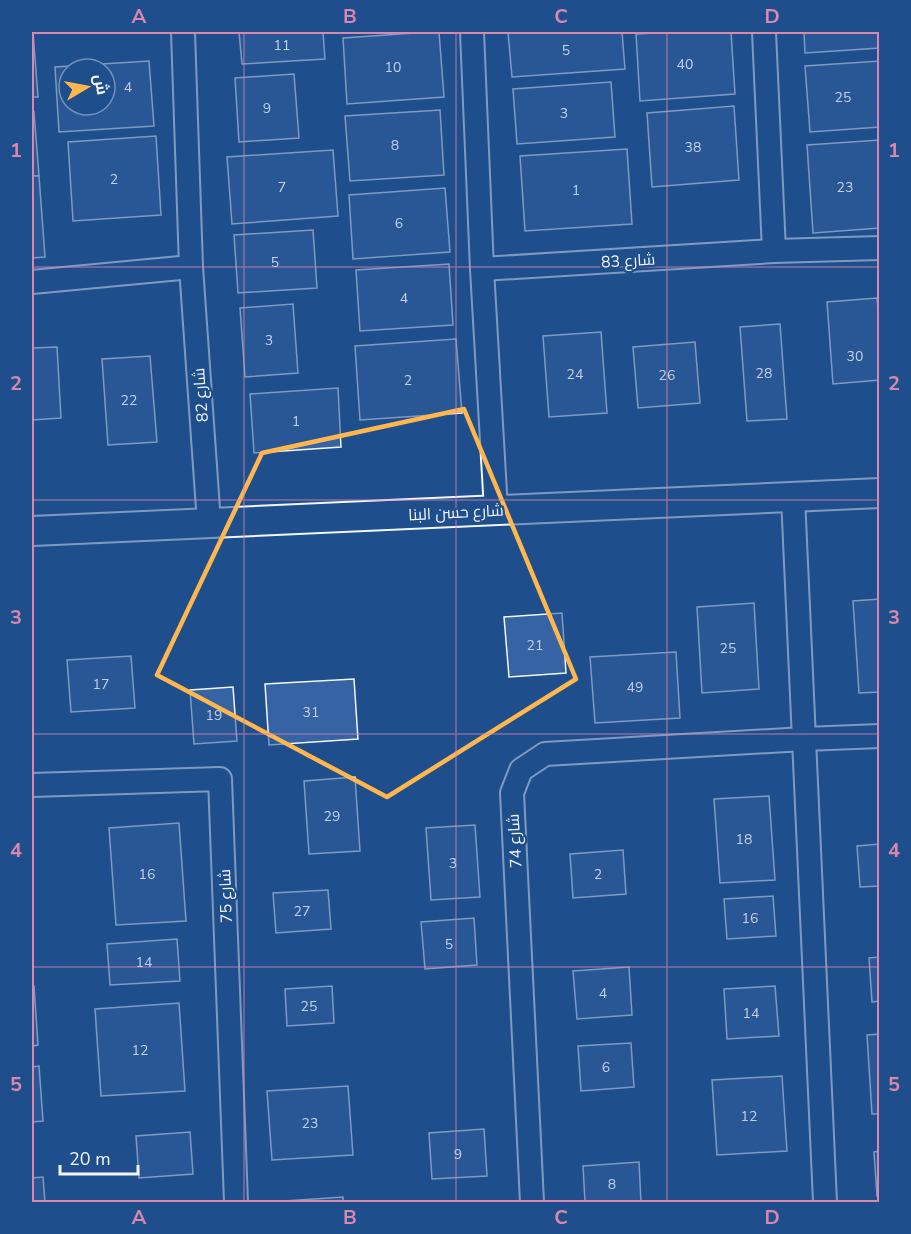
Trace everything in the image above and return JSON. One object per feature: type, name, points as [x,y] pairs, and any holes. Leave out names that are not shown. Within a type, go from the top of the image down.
[{"type":"street","name":"شارع 82","points":[[183,32],[191,267],[209,523]]},
{"type":"street","points":[[472,32],[482,269],[496,510]]},
{"type":"street","points":[[764,32],[774,251]]},
{"type":"street","name":"شارع 83","points":[[482,269],[774,251],[879,248]]},
{"type":"street","points":[[32,282],[191,267]]},
{"type":"street","name":"شارع حسن البنا","points":[[32,531],[879,493]]},
{"type":"street","points":[[793,497],[825,1203]]},
{"type":"street","name":"شارع 74","points":[[532,1203],[512,793],[520,770],[545,754],[879,736]]},
{"type":"street","name":"شارع 75","points":[[32,785],[220,779],[236,1203]]},
{"type":"highlighted area","points":[[464,409],[576,679],[387,797],[157,675],[262,453]]},
{"type":"building","points":[[33,32],[38,97],[32,97]]},
{"type":"building","points":[[239,32],[323,32],[325,59],[242,64]]},
{"type":"building","points":[[439,32],[444,97],[347,104],[343,38]]},
{"type":"building","points":[[508,32],[622,32],[625,69],[512,77]]},
{"type":"building","points":[[731,32],[735,94],[640,101],[636,34]]},
{"type":"building","points":[[804,32],[880,32],[880,48],[805,53]]},
{"type":"building","points":[[149,61],[154,126],[59,132],[58,117],[117,117],[117,63]]},
{"type":"building","points":[[880,61],[880,127],[810,132],[805,66]]},
{"type":"building","points":[[55,67],[57,67],[57,100]]},
{"type":"building","points":[[294,74],[299,138],[239,142],[235,78]]},
{"type":"building","points":[[611,82],[615,137],[517,144],[513,89]]},
{"type":"building","points":[[734,106],[739,180],[652,187],[647,113]]},
{"type":"building","points":[[440,110],[444,175],[350,181],[345,116]]},
{"type":"building","points":[[34,112],[39,176],[32,176],[32,113]]},
{"type":"building","points":[[156,136],[161,215],[73,221],[68,142]]},
{"type":"building","points":[[880,140],[880,228],[813,233],[807,145]]},
{"type":"building","points":[[627,149],[632,224],[525,231],[520,156]]},
{"type":"building","points":[[333,150],[338,216],[232,224],[227,157]]},
{"type":"building","points":[[32,176],[39,176],[45,257],[32,258]]},
{"type":"building","points":[[445,188],[450,252],[353,259],[349,195]]},
{"type":"building","points":[[313,230],[317,288],[238,293],[234,235]]},
{"type":"building","points":[[449,264],[453,325],[360,331],[356,270]]},
{"type":"building","points":[[877,298],[880,380],[833,384],[827,302]]},
{"type":"building","points":[[293,304],[298,373],[245,377],[240,308]]},
{"type":"building","points":[[780,324],[787,419],[747,421],[740,327]]},
{"type":"building","points":[[601,332],[607,413],[549,417],[543,336]]},
{"type":"building","points":[[456,339],[462,413],[360,420],[355,346]]},
{"type":"building","points":[[695,342],[700,403],[638,408],[633,347]]},
{"type":"building","points":[[57,347],[61,418],[32,420],[32,348]]},
{"type":"building","points":[[150,356],[157,442],[108,445],[102,359]]},
{"type":"building","points":[[338,388],[341,447],[254,453],[250,394]]},
{"type":"building","points":[[880,599],[880,692],[859,693],[853,601]]},
{"type":"building","points":[[754,603],[759,689],[702,693],[697,607]]},
{"type":"building","points":[[562,613],[566,673],[509,677],[504,617]]},
{"type":"building","points":[[676,652],[680,718],[595,723],[590,657]]},
{"type":"building","points":[[131,656],[135,708],[71,712],[67,660]]},
{"type":"building","points":[[354,679],[358,739],[269,745],[265,684]]},
{"type":"building","points":[[233,687],[237,741],[194,744],[190,690]]},
{"type":"building","points":[[355,777],[360,851],[309,854],[304,781]]},
{"type":"building","points":[[769,796],[775,880],[720,883],[714,799]]},
{"type":"building","points":[[179,823],[186,921],[116,925],[109,828]]},
{"type":"building","points":[[475,825],[480,897],[431,900],[426,828]]},
{"type":"building","points":[[880,844],[880,886],[860,887],[857,846]]},
{"type":"building","points":[[623,850],[626,894],[573,898],[570,854]]},
{"type":"building","points":[[328,890],[331,929],[276,933],[273,893]]},
{"type":"building","points":[[773,896],[776,936],[727,939],[724,899]]},
{"type":"building","points":[[474,918],[477,965],[425,969],[421,922]]},
{"type":"building","points":[[177,939],[180,981],[110,985],[107,944]]},
{"type":"building","points":[[880,957],[880,1001],[872,1002],[869,958]]},
{"type":"building","points":[[629,967],[632,1015],[577,1019],[573,971]]},
{"type":"building","points":[[32,986],[34,986],[38,1045],[32,1046]]},
{"type":"building","points":[[332,986],[334,1023],[287,1026],[285,989]]},
{"type":"building","points":[[775,986],[779,1036],[727,1039],[724,989]]},
{"type":"building","points":[[179,1003],[185,1091],[101,1096],[95,1009]]},
{"type":"building","points":[[880,1034],[880,1114],[872,1114],[867,1035]]},
{"type":"building","points":[[631,1043],[634,1087],[581,1091],[578,1046]]},
{"type":"building","points":[[39,1066],[43,1121],[32,1122],[32,1067]]},
{"type":"building","points":[[782,1076],[787,1151],[717,1155],[712,1080]]},
{"type":"building","points":[[348,1086],[353,1155],[272,1160],[267,1091]]},
{"type":"building","points":[[484,1129],[487,1176],[432,1179],[429,1133]]},
{"type":"building","points":[[190,1132],[193,1174],[139,1178],[136,1136]]},
{"type":"building","points":[[880,1151],[880,1196],[877,1196],[874,1152]]},
{"type":"building","points":[[639,1162],[641,1202],[585,1202],[583,1166]]},
{"type":"building","points":[[43,1177],[45,1202],[32,1202],[32,1178]]},
{"type":"building","points":[[343,1197],[343,1202],[285,1202],[285,1201]]}]
